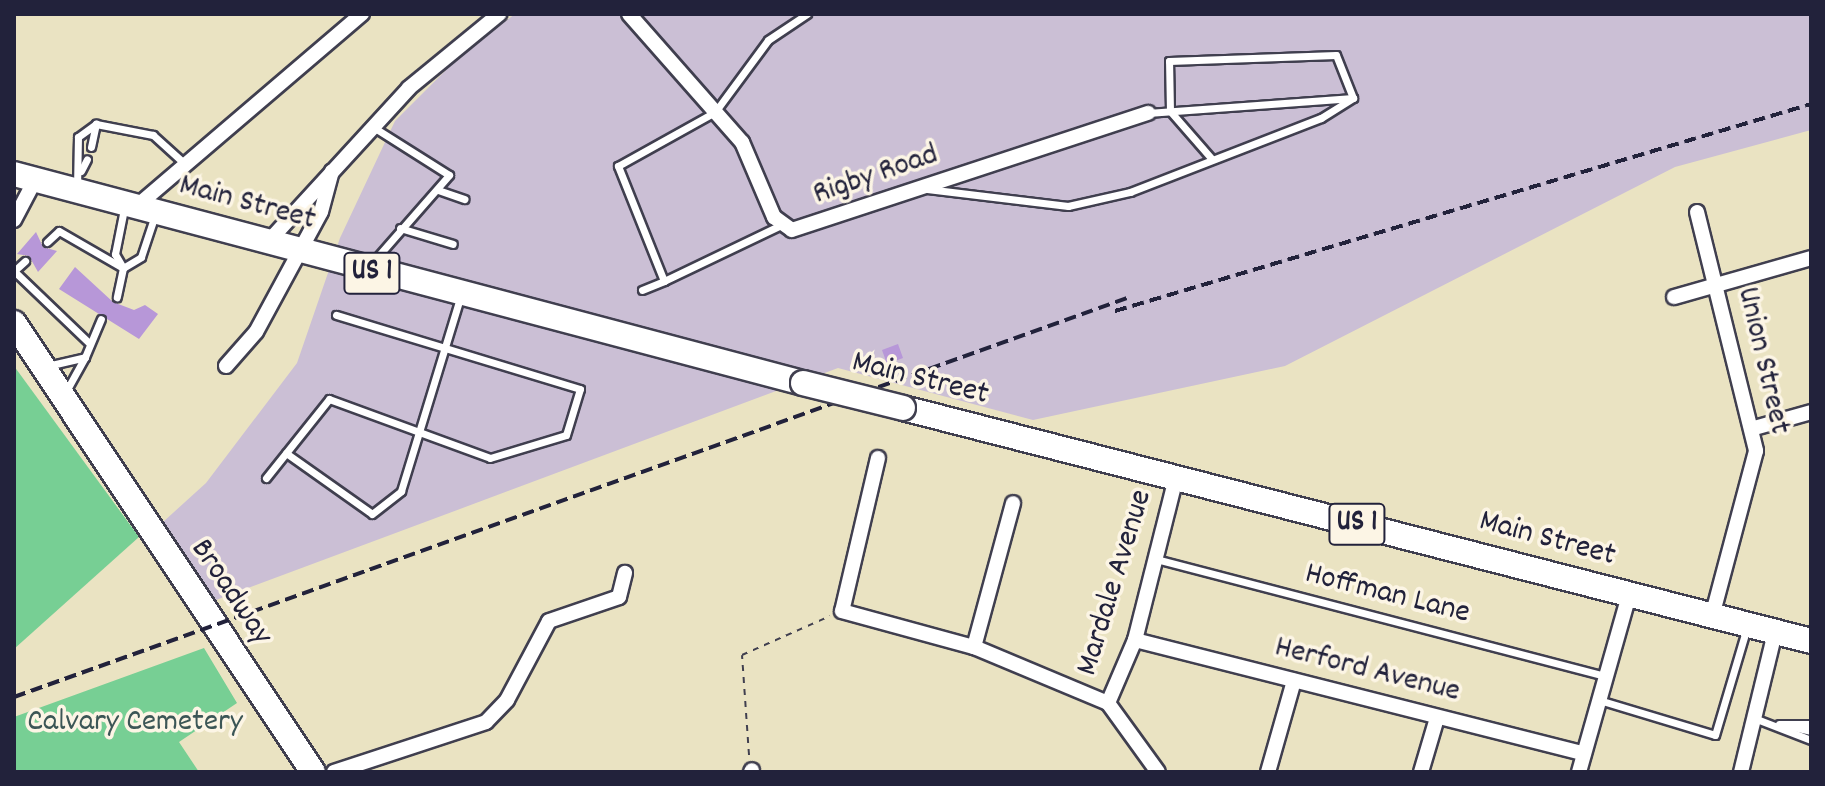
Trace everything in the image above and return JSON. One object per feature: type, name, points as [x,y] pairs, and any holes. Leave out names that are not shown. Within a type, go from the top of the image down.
[{"type":"main road","name":"Main Street","points":[[25,177],[79,181],[139,207],[366,271],[1811,641]]},
{"type":"main road","name":"Broadway","points":[[14,323],[64,393],[96,448]]},
{"type":"main road","name":"Broadway","points":[[14,340],[96,448],[313,772]]},
{"type":"street","points":[[139,207],[185,164],[362,14]]},
{"type":"street","points":[[268,242],[372,127],[499,14]]},
{"type":"street","name":"Rigby Road","points":[[629,14],[755,163],[781,225],[806,229],[1148,113]]},
{"type":"street","points":[[226,366],[256,332],[297,250],[321,212],[333,171]]},
{"type":"street","points":[[14,220],[25,177]]},
{"type":"street","name":"Union Street","points":[[1697,212],[1754,428],[1756,451],[1712,616]]},
{"type":"street","points":[[1674,297],[1811,258]]},
{"type":"street","points":[[1754,428],[1811,412]]},
{"type":"street","points":[[878,458],[842,611],[974,647],[1108,703],[1158,772]]},
{"type":"street","name":"Mardale Avenue","points":[[1108,703],[1135,640],[1176,478]]},
{"type":"street","points":[[974,647],[1013,503]]},
{"type":"street","points":[[334,772],[486,722],[507,700],[549,621],[619,597],[625,573]]},
{"type":"street","points":[[1579,772],[1629,595]]},
{"type":"street","points":[[1741,772],[1775,632]]},
{"type":"street","name":"Herford Avenue","points":[[1135,640],[1584,754]]},
{"type":"street","points":[[1268,772],[1294,681]]},
{"type":"street","points":[[1421,772],[1437,718]]},
{"type":"lane","points":[[664,281],[618,166],[715,112],[768,40],[807,14]]},
{"type":"lane","points":[[1211,158],[1170,111],[1169,61],[1336,55],[1353,98]]},
{"type":"lane","points":[[1148,113],[1353,98]]},
{"type":"lane","points":[[925,188],[1068,206],[1130,192],[1211,158],[1321,118],[1353,98]]},
{"type":"lane","points":[[79,181],[73,159],[78,137],[96,124],[153,135],[185,164]]},
{"type":"lane","points":[[91,147],[96,124]]},
{"type":"lane","points":[[366,271],[400,228],[449,175],[372,127]]},
{"type":"lane","points":[[79,181],[87,159]]},
{"type":"lane","points":[[438,190],[464,199]]},
{"type":"lane","points":[[117,297],[123,268],[115,254],[139,207]]},
{"type":"lane","points":[[123,268],[141,257],[139,207]]},
{"type":"lane","points":[[642,290],[781,225]]},
{"type":"lane","points":[[400,228],[453,244]]},
{"type":"lane","points":[[47,242],[59,231],[123,268]]},
{"type":"lane","points":[[25,261],[14,271],[88,342]]},
{"type":"lane","points":[[286,453],[372,514],[401,491],[422,440],[461,295]]},
{"type":"lane","points":[[266,478],[329,399],[422,440],[490,458],[566,435],[580,389],[336,315]]},
{"type":"lane","points":[[64,393],[85,357],[88,342],[101,319]]},
{"type":"lane","points":[[46,366],[85,357]]},
{"type":"lane","name":"Hoffman Lane","points":[[1156,559],[1606,676]]},
{"type":"lane","points":[[1599,700],[1715,735],[1748,624]]},
{"type":"lane","points":[[1754,718],[1811,731]]},
{"type":"lane","points":[[1779,724],[1811,724]]},
{"type":"lane","points":[[1779,724],[1784,733],[1811,740]]},
{"type":"path","points":[[752,771],[742,655],[842,611]]},
{"type":"shaded area","points":[[515,14],[1811,14],[1811,130],[1675,167],[1285,366],[1033,420],[838,368],[216,600],[163,522],[206,483],[297,363],[340,238],[395,121],[466,50]]},
{"type":"green space","name":"Calvary Cemetery","points":[[14,366],[139,537],[14,649]]},
{"type":"green space","name":"Calvary Cemetery","points":[[204,648],[237,703],[179,742],[199,772],[14,772],[14,717]]},
{"type":"building","points":[[36,232],[43,247],[57,251],[38,272],[29,256],[17,254]]},
{"type":"building","points":[[75,267],[113,302],[134,310],[145,305],[158,314],[139,339],[59,289]]},
{"type":"building","points":[[898,344],[903,358],[887,364],[882,350]]},
{"type":"railway","points":[[1115,311],[1811,104]]},
{"type":"railway","points":[[14,697],[1127,298]]}]
